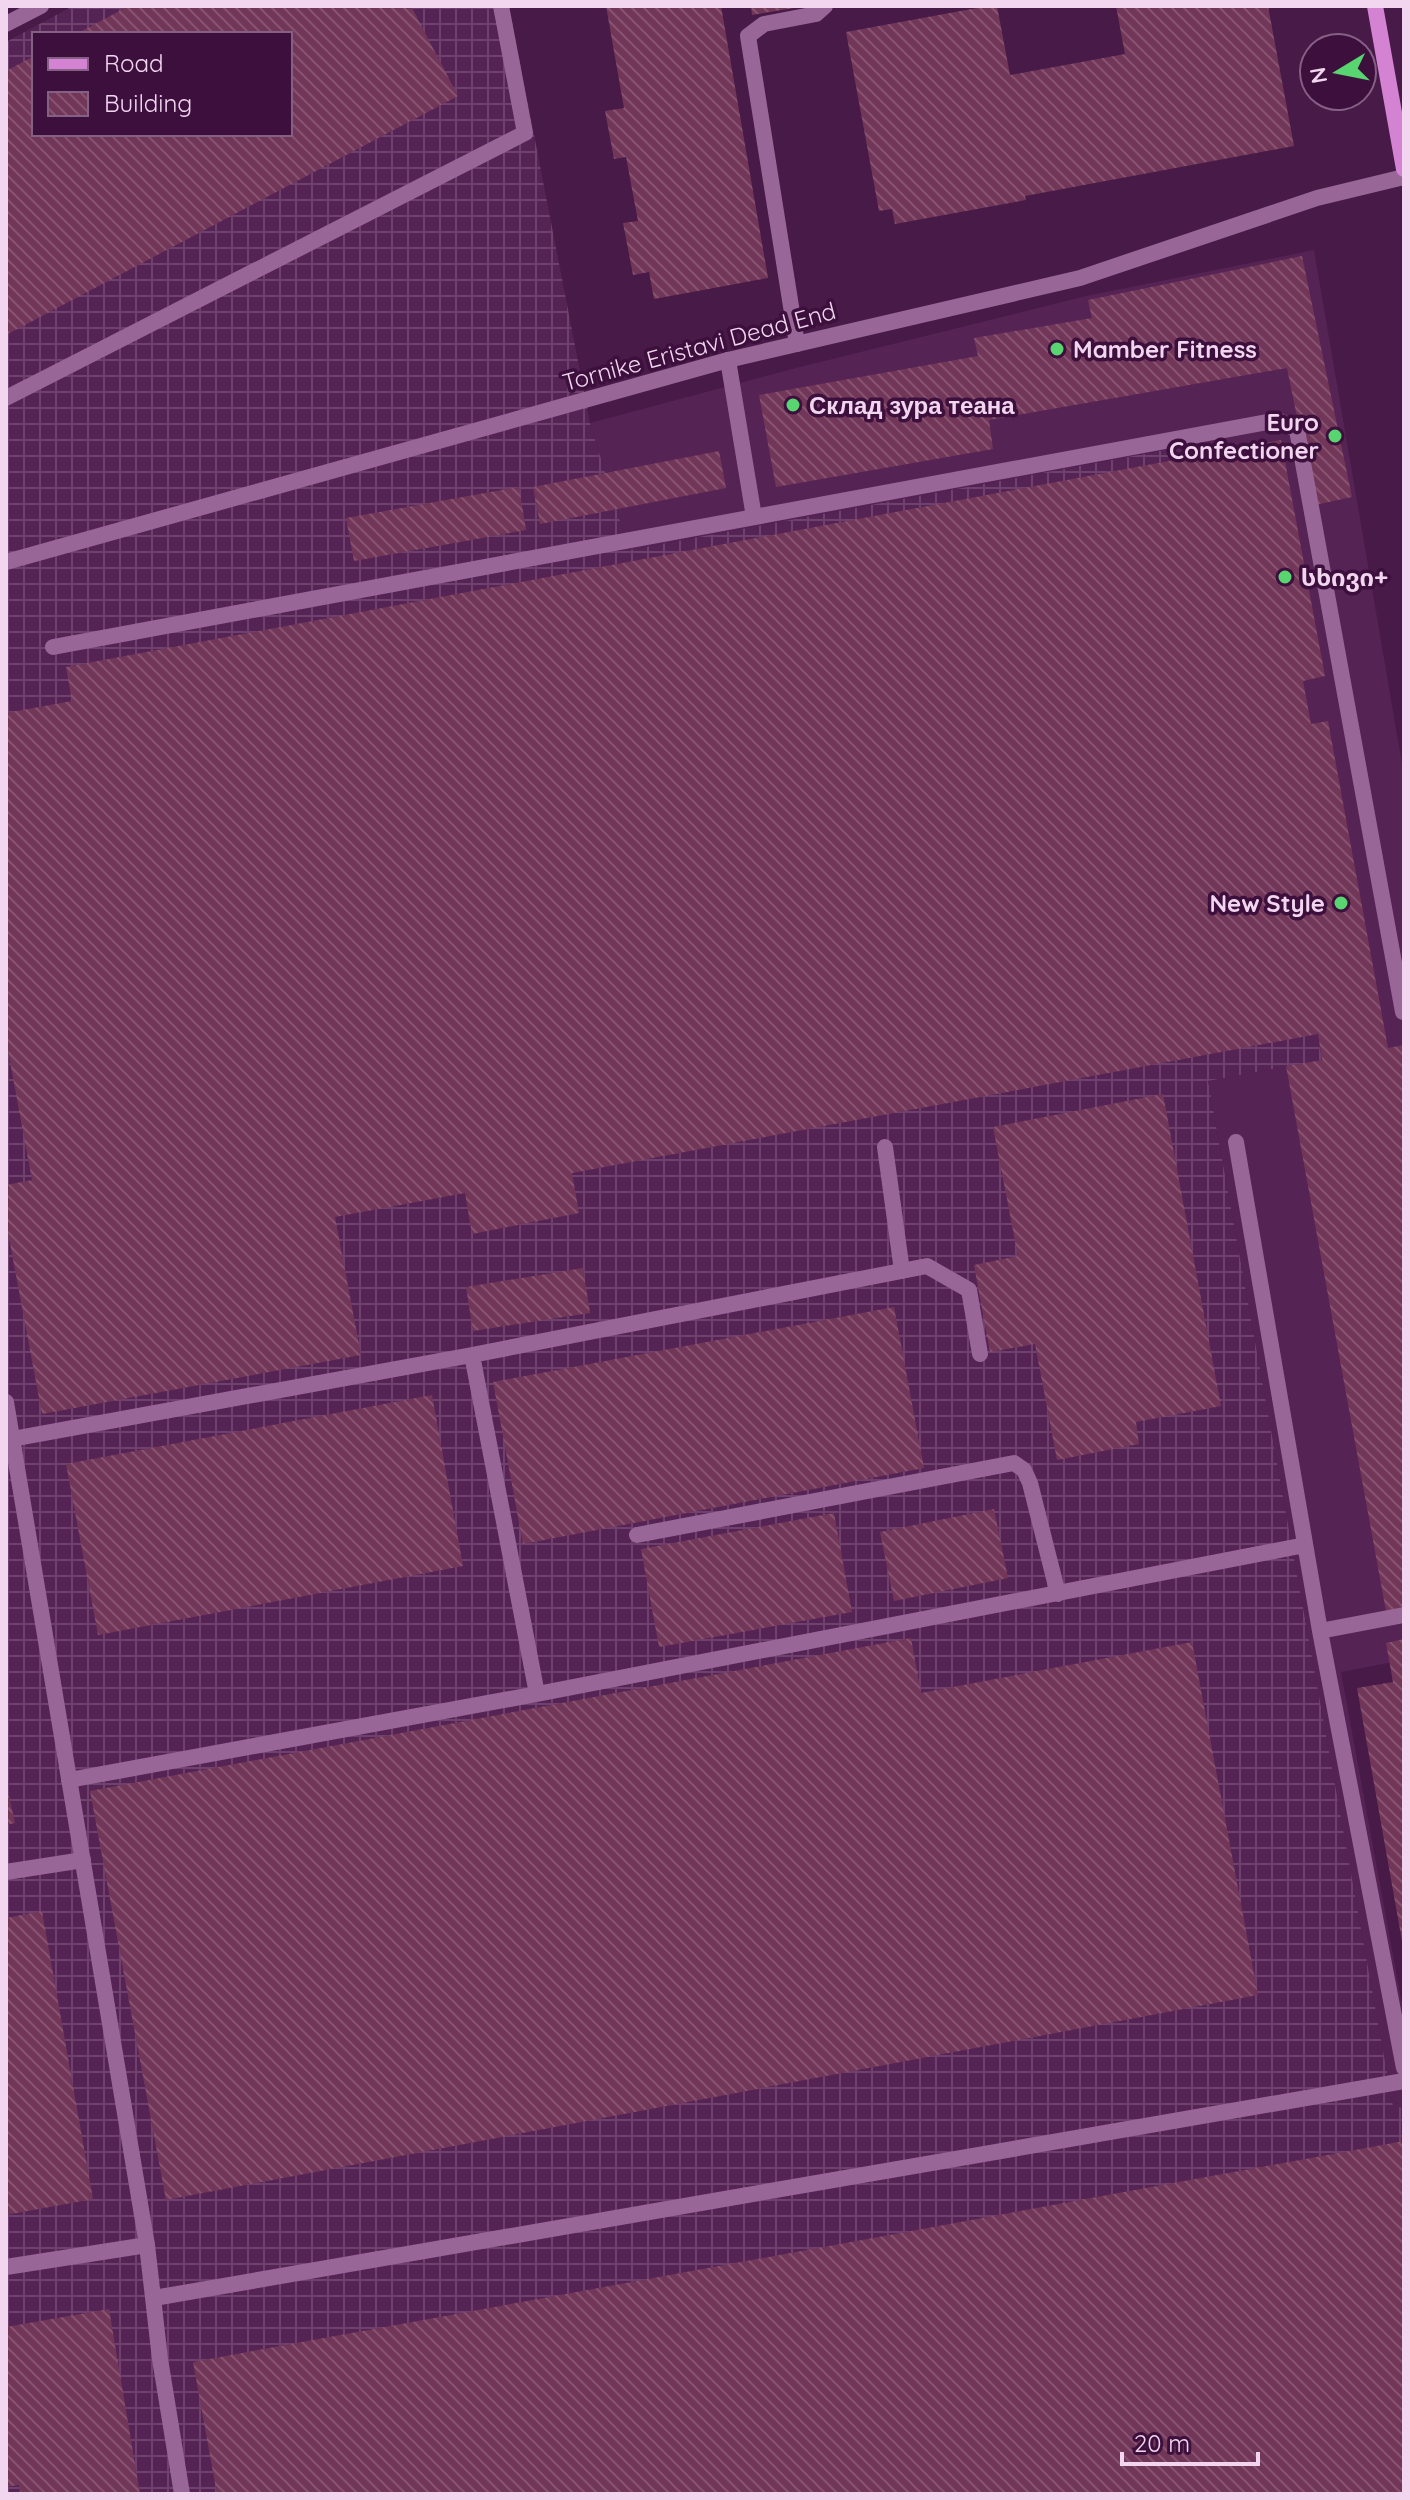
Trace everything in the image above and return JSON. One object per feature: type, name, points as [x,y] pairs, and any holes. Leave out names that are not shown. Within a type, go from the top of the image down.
[{"type":"main road","points":[[1379,8],[1404,169]]},
{"type":"street","points":[[6,24],[41,6]]},
{"type":"street","points":[[6,398],[525,133],[501,6]]},
{"type":"street","points":[[797,344],[748,36],[764,24],[816,14],[825,6]]},
{"type":"street","name":"Tornike Eristavi Dead End","points":[[6,562],[728,360],[1080,278],[1317,198],[1404,177]]},
{"type":"street","points":[[728,360],[754,517]]},
{"type":"street","points":[[53,647],[1278,420],[1297,430],[1403,1012]]},
{"type":"street","points":[[1236,1142],[1320,1631],[1404,2068]]},
{"type":"street","points":[[885,1147],[902,1271]]},
{"type":"street","points":[[12,1439],[472,1355],[927,1266],[969,1290],[980,1354]]},
{"type":"street","points":[[472,1355],[537,1694]]},
{"type":"street","points":[[6,1402],[147,2245],[160,2359],[182,2494]]},
{"type":"street","points":[[637,1535],[1014,1463],[1024,1470],[1030,1483],[1058,1594]]},
{"type":"street","points":[[69,1780],[537,1694],[1305,1545]]},
{"type":"street","points":[[1320,1631],[1404,1615]]},
{"type":"street","points":[[6,1872],[83,1860]]},
{"type":"street","points":[[154,2298],[1404,2081]]},
{"type":"street","points":[[6,2267],[147,2245]]},
{"type":"shaded area","points":[[73,6],[509,6],[590,423],[629,550],[1208,442],[1322,1060],[1208,1081],[1393,2106],[1404,2108],[1404,2494],[6,2494],[6,42]]},
{"type":"shaded area","points":[[1314,250],[1404,775],[1404,1660],[1341,1672],[1404,2015],[1404,2108],[1393,2107],[1208,1081],[1322,1060],[1208,442],[629,550],[590,423],[1086,296]]},
{"type":"building","points":[[129,6],[411,6],[458,96],[6,335],[6,71],[32,57],[32,136],[292,136],[292,32],[80,32]]},
{"type":"building","points":[[606,6],[721,6],[768,278],[654,299],[649,272],[633,275],[623,223],[638,221],[626,157],[614,159],[605,111],[624,108]]},
{"type":"building","points":[[751,6],[794,6],[794,8],[752,15]]},
{"type":"building","points":[[997,6],[1010,75],[1125,54],[1116,6],[1268,6],[1294,146],[1025,196],[1026,200],[895,224],[892,209],[879,211],[846,32]]},
{"type":"building","points":[[1302,256],[1352,497],[1315,505],[1287,368],[989,420],[993,449],[776,487],[759,395],[978,356],[974,338],[1092,318],[1088,300]]},
{"type":"building","points":[[1281,440],[1325,676],[1303,681],[1311,724],[1328,721],[1388,1048],[1404,1045],[1404,1608],[1386,1611],[1286,1066],[1322,1060],[1318,1034],[572,1173],[579,1213],[472,1234],[465,1193],[335,1217],[361,1355],[42,1414],[6,1222],[6,1185],[32,1180],[6,1040],[6,713],[72,701],[66,667]]},
{"type":"building","points":[[719,451],[726,488],[540,524],[533,487]]},
{"type":"building","points":[[519,487],[526,530],[354,561],[346,518]]},
{"type":"building","points":[[1163,1094],[1221,1406],[1136,1422],[1139,1444],[1057,1460],[1035,1344],[990,1352],[974,1265],[1018,1256],[993,1127]]},
{"type":"building","points":[[583,1268],[590,1313],[473,1331],[466,1287]]},
{"type":"building","points":[[894,1307],[924,1468],[523,1544],[493,1382]]},
{"type":"building","points":[[432,1395],[463,1566],[98,1635],[66,1464]]},
{"type":"building","points":[[994,1509],[1008,1578],[894,1601],[880,1532]]},
{"type":"building","points":[[834,1513],[852,1612],[659,1647],[641,1549]]},
{"type":"building","points":[[911,1638],[921,1693],[1192,1642],[1258,1995],[166,2200],[90,1791]]},
{"type":"building","points":[[1404,1639],[1402,1941],[1357,1688],[1393,1682],[1386,1643]]},
{"type":"building","points":[[6,1783],[15,1823],[6,1825]]},
{"type":"building","points":[[42,1911],[93,2199],[6,2215],[6,1918]]},
{"type":"building","points":[[1404,2141],[1404,2494],[217,2494],[193,2362]]},
{"type":"building","points":[[109,2309],[140,2494],[20,2494],[19,2485],[6,2487],[6,2327]]},
{"type":"place","name":"Mamber Fitness","points":[[1057,349]]},
{"type":"place","name":"Склад зура теана","points":[[793,405]]},
{"type":"place","name":"Euro Confectioner","points":[[1335,436]]},
{"type":"place","name":"სხივი+","points":[[1285,577]]},
{"type":"place","name":"New Style","points":[[1341,903]]}]
